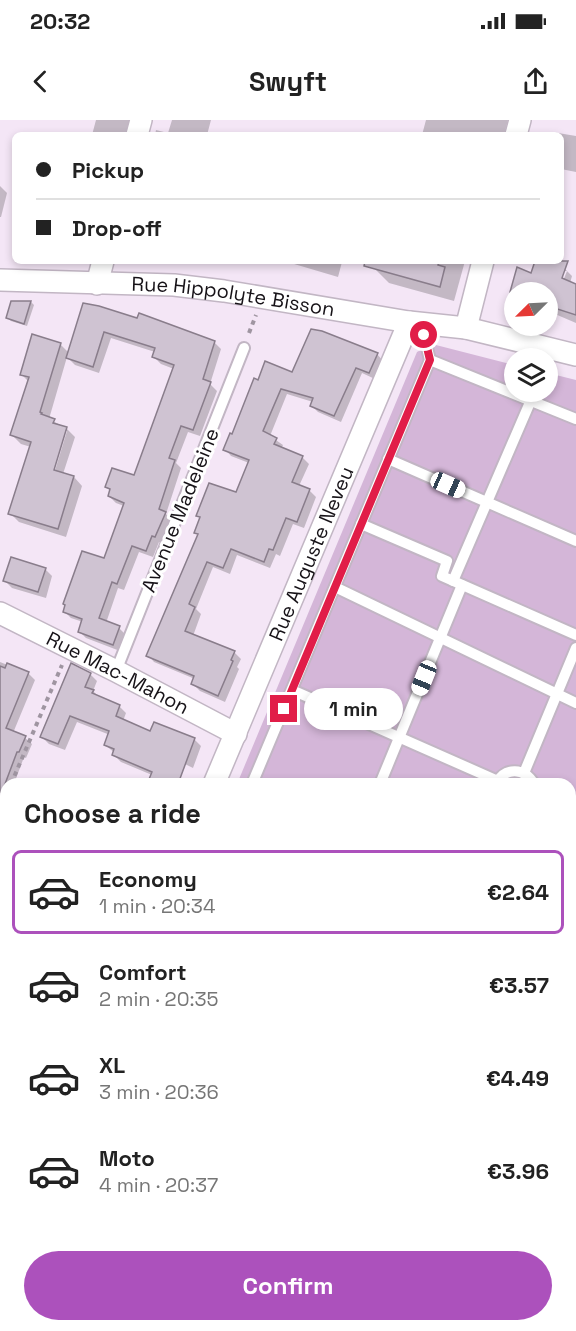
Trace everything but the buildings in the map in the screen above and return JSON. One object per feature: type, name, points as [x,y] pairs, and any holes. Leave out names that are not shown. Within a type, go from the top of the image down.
[{"type":"street","points":[[97,284],[102,264]]},
{"type":"street","points":[[466,328],[482,264]]},
{"type":"street","name":"Rue Hippolyte Bisson","points":[[0,280],[174,285],[466,328],[576,355]]},
{"type":"street","name":"Rue Auguste Neveu","points":[[217,778],[415,322]]},
{"type":"street","name":"Rue Mac-Mahon","points":[[0,614],[236,734]]},
{"type":"lane","points":[[255,778],[430,360],[415,322]]},
{"type":"lane","name":"Avenue Madeleine","points":[[116,671],[244,348]]},
{"type":"lane","points":[[430,360],[504,389]]},
{"type":"lane","points":[[382,778],[440,638],[487,503],[530,402]]},
{"type":"lane","points":[[536,402],[576,419]]},
{"type":"lane","points":[[388,459],[576,541]]},
{"type":"lane","points":[[361,524],[447,561],[442,576],[576,634]]},
{"type":"lane","points":[[335,587],[576,703]]},
{"type":"lane","points":[[524,772],[576,648]]},
{"type":"lane","points":[[292,690],[486,778]]},
{"type":"lane","points":[[502,778],[512,771],[524,772],[529,778]]},
{"type":"path","points":[[244,348],[263,298]]},
{"type":"path","points":[[14,778],[69,648]]},
{"type":"shaded area","points":[[432,344],[504,362],[504,402],[558,402],[558,376],[576,380],[576,778],[240,778],[417,352]]},
{"type":"route","points":[[284,709],[430,360],[424,335]]}]
